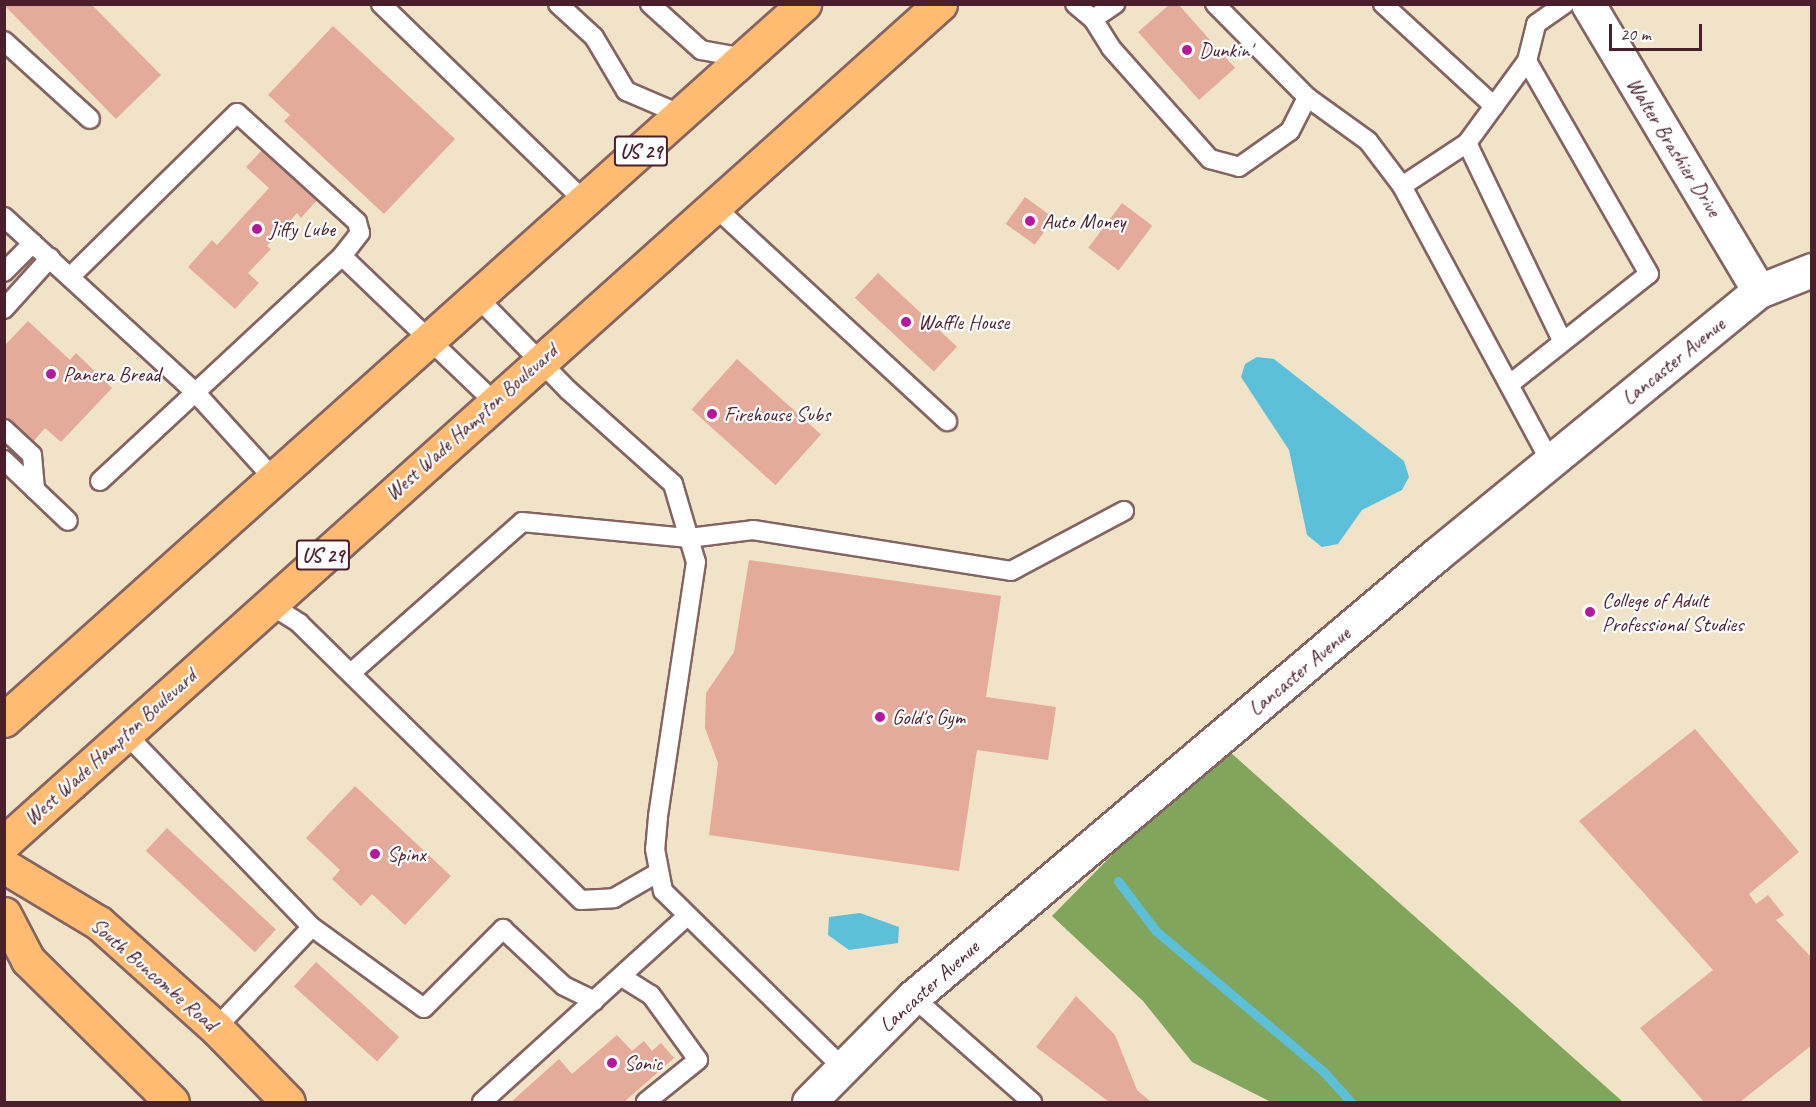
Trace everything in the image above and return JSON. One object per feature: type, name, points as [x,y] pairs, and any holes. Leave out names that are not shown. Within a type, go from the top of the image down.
[{"type":"main road","name":"US 29","points":[[4,720],[804,4]]},
{"type":"main road","name":"West Wade Hampton Boulevard","points":[[4,843],[539,361],[940,4]]},
{"type":"main road","name":"South Buncombe Road","points":[[4,866],[99,923],[216,1028],[288,1102]]},
{"type":"main road","points":[[4,914],[28,960],[172,1102]]},
{"type":"street","name":"Walter Brashier Drive","points":[[1588,4],[1759,291]]},
{"type":"street","name":"Lancaster Avenue","points":[[809,1102],[913,997],[1550,461],[1759,291],[1812,270]]},
{"type":"lane","points":[[381,4],[583,200]]},
{"type":"lane","points":[[558,4],[594,38],[626,91],[682,115]]},
{"type":"lane","points":[[650,4],[700,50],[745,58]]},
{"type":"lane","points":[[1075,4],[1093,19],[1111,48],[1210,159],[1239,167],[1290,131],[1307,97]]},
{"type":"lane","points":[[1093,19],[1115,4]]},
{"type":"lane","points":[[1215,4],[1307,97],[1368,141],[1401,186],[1550,461]]},
{"type":"lane","points":[[1383,4],[1494,106]]},
{"type":"lane","points":[[1401,186],[1467,143],[1527,61],[1536,24],[1565,4]]},
{"type":"lane","points":[[4,41],[90,119]]},
{"type":"lane","points":[[1510,384],[1561,338],[1649,274],[1527,61]]},
{"type":"lane","points":[[70,277],[237,113],[357,222],[360,233],[342,256],[100,481]]},
{"type":"lane","points":[[1467,143],[1561,338]]},
{"type":"lane","points":[[714,207],[947,421]]},
{"type":"lane","points":[[4,217],[196,393],[273,478]]},
{"type":"lane","points":[[4,272],[33,243]]},
{"type":"lane","points":[[342,256],[431,336],[494,402]]},
{"type":"lane","points":[[4,309],[50,258]]},
{"type":"lane","points":[[476,296],[539,361],[673,484],[696,562],[658,817],[659,872],[663,891],[842,1068]]},
{"type":"lane","points":[[4,429],[32,455],[36,490]]},
{"type":"lane","points":[[4,460],[68,520]]},
{"type":"lane","points":[[351,673],[522,522],[689,538],[753,530],[1011,571],[1124,511]]},
{"type":"lane","points":[[269,604],[299,623],[581,900],[614,898],[659,872]]},
{"type":"lane","points":[[125,733],[312,927],[424,1008],[503,928],[564,986],[595,1001]]},
{"type":"lane","points":[[482,1102],[687,916]]},
{"type":"lane","points":[[216,1028],[312,927]]},
{"type":"lane","points":[[622,977],[651,995],[698,1060],[646,1102]]},
{"type":"lane","points":[[913,997],[1032,1102]]},
{"type":"green space","points":[[1221,744],[1623,1102],[1271,1102],[1192,1062],[1143,1001],[1052,916]]},
{"type":"water","points":[[1257,357],[1274,359],[1404,461],[1409,477],[1402,490],[1362,510],[1338,544],[1322,547],[1307,535],[1289,450],[1241,377],[1245,364]]},
{"type":"water","points":[[860,913],[899,927],[898,943],[849,950],[828,935],[829,917]]},
{"type":"building","name":"Dunkin'","points":[[1170,4],[1178,4],[1235,68],[1199,100],[1138,32]]},
{"type":"building","points":[[4,5],[92,5],[161,75],[116,119]]},
{"type":"building","points":[[333,26],[455,139],[384,214],[284,121],[290,115],[268,95]]},
{"type":"building","name":"Jiffy Lube","points":[[263,149],[318,199],[301,218],[297,213],[267,246],[271,249],[248,273],[259,283],[235,309],[188,267],[212,240],[217,245],[269,188],[246,167]]},
{"type":"building","name":"Auto Money","points":[[1025,197],[1054,218],[1035,245],[1006,224]]},
{"type":"building","points":[[1122,203],[1152,226],[1119,271],[1088,248]]},
{"type":"building","name":"Waffle House","points":[[878,273],[957,347],[934,372],[855,298]]},
{"type":"building","name":"Panera Bread","points":[[28,321],[70,360],[76,353],[112,388],[61,442],[45,428],[32,443],[4,418],[4,346]]},
{"type":"building","points":[[737,359],[821,435],[775,485],[691,410]]},
{"type":"building","name":"Gold's Gym","points":[[749,560],[1001,596],[986,697],[1056,707],[1048,760],[977,750],[959,871],[709,835],[718,763],[705,728],[706,693],[734,652]]},
{"type":"building","points":[[1695,729],[1799,852],[1749,894],[1756,904],[1768,895],[1784,915],[1776,920],[1812,958],[1812,1045],[1740,1102],[1704,1102],[1640,1028],[1713,970],[1579,821]]},
{"type":"building","name":"Spinx","points":[[355,786],[451,876],[405,925],[372,894],[361,906],[332,879],[340,870],[306,838]]},
{"type":"building","points":[[167,828],[276,930],[255,952],[146,851]]},
{"type":"building","points":[[316,962],[399,1037],[377,1061],[294,987]]},
{"type":"building","points":[[1076,996],[1115,1035],[1137,1090],[1151,1102],[1109,1102],[1036,1047]]},
{"type":"building","points":[[617,1035],[632,1051],[644,1041],[652,1051],[661,1043],[674,1058],[624,1102],[511,1102],[559,1059],[572,1074]]},
{"type":"waterway","points":[[1118,881],[1156,931],[1323,1071],[1351,1102]]},
{"type":"place","name":"Dunkin'","points":[[1187,50]]},
{"type":"place","name":"Auto Money","points":[[1030,221]]},
{"type":"place","name":"Jiffy Lube","points":[[257,229]]},
{"type":"place","name":"Waffle House","points":[[906,322]]},
{"type":"place","name":"Panera Bread","points":[[51,374]]},
{"type":"place","name":"Firehouse Subs","points":[[712,414]]},
{"type":"place","name":"College of Adult Professional Studies","points":[[1590,612]]},
{"type":"place","name":"Gold's Gym","points":[[880,717]]},
{"type":"place","name":"Spinx","points":[[375,854]]},
{"type":"place","name":"Sonic","points":[[612,1063]]}]
